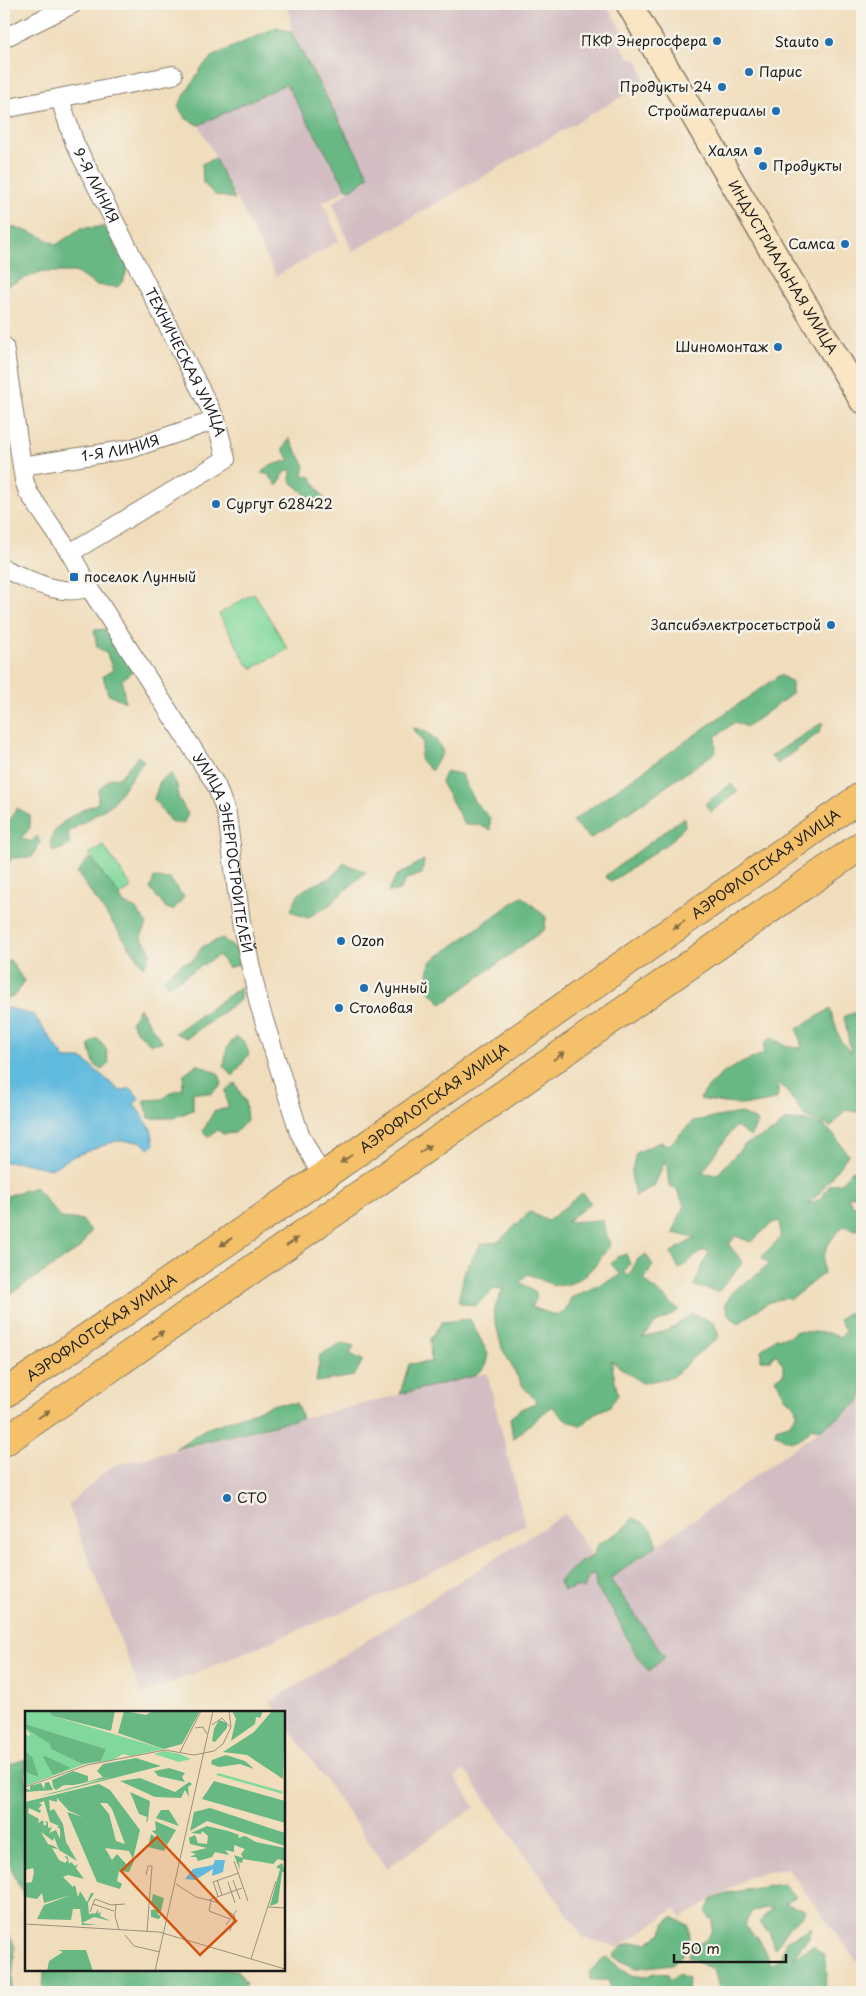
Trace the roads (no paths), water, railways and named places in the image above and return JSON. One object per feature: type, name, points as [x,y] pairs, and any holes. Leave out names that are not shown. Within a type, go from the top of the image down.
[{"type":"main road","name":"ИНДУСТРИАЛЬНАЯ УЛИЦА","points":[[629,4],[773,252],[862,400]]},
{"type":"main road","name":"АЭРОФЛОТСКАЯ УЛИЦА","points":[[4,1394],[322,1177],[862,796]]},
{"type":"main road","points":[[4,1442],[862,844]]},
{"type":"street","points":[[4,38],[73,4]]},
{"type":"street","points":[[4,109],[173,75]]},
{"type":"street","name":"9-Я ЛИНИЯ","points":[[60,99],[74,144],[139,270]]},
{"type":"street","name":"ТЕХНИЧЕСКАЯ УЛИЦА","points":[[70,553],[226,459],[216,420],[139,270]]},
{"type":"street","name":"УЛИЦА ЭНЕРГОСТРОИТЕЛЕЙ","points":[[4,350],[24,480],[28,492],[70,553],[89,587],[216,785],[227,815],[241,922],[259,1004],[299,1132],[322,1177]]},
{"type":"street","name":"1-Я ЛИНИЯ","points":[[22,466],[130,449],[216,420]]},
{"type":"street","points":[[4,568],[44,586],[64,591],[80,590],[89,587]]},
{"type":"water","points":[[4,1007],[34,1015],[65,1059],[83,1059],[120,1091],[131,1088],[139,1098],[134,1104],[151,1129],[154,1144],[149,1149],[140,1141],[116,1141],[74,1156],[51,1169],[19,1162],[4,1162]]},
{"type":"place","name":"ПКФ Энергосфера","points":[[717,41]]},
{"type":"place","name":"Stauto","points":[[829,42]]},
{"type":"place","name":"Парис","points":[[749,72]]},
{"type":"place","name":"Продукты 24","points":[[722,87]]},
{"type":"place","name":"Стройматериалы","points":[[776,111]]},
{"type":"place","name":"Халял","points":[[758,151]]},
{"type":"place","name":"Продукты","points":[[763,166]]},
{"type":"place","name":"Самса","points":[[845,244]]},
{"type":"place","name":"Шиномонтаж","points":[[778,347]]},
{"type":"place","name":"Сургут 628422","points":[[216,504]]},
{"type":"place","name":"поселок Лунный","points":[[74,577]]},
{"type":"place","name":"Запсибэлектросетьстрой","points":[[831,625]]},
{"type":"place","name":"Ozon","points":[[341,941]]},
{"type":"place","name":"Лунный","points":[[364,988]]},
{"type":"place","name":"Столовая","points":[[339,1008]]},
{"type":"place","name":"СТО","points":[[227,1498]]}]
